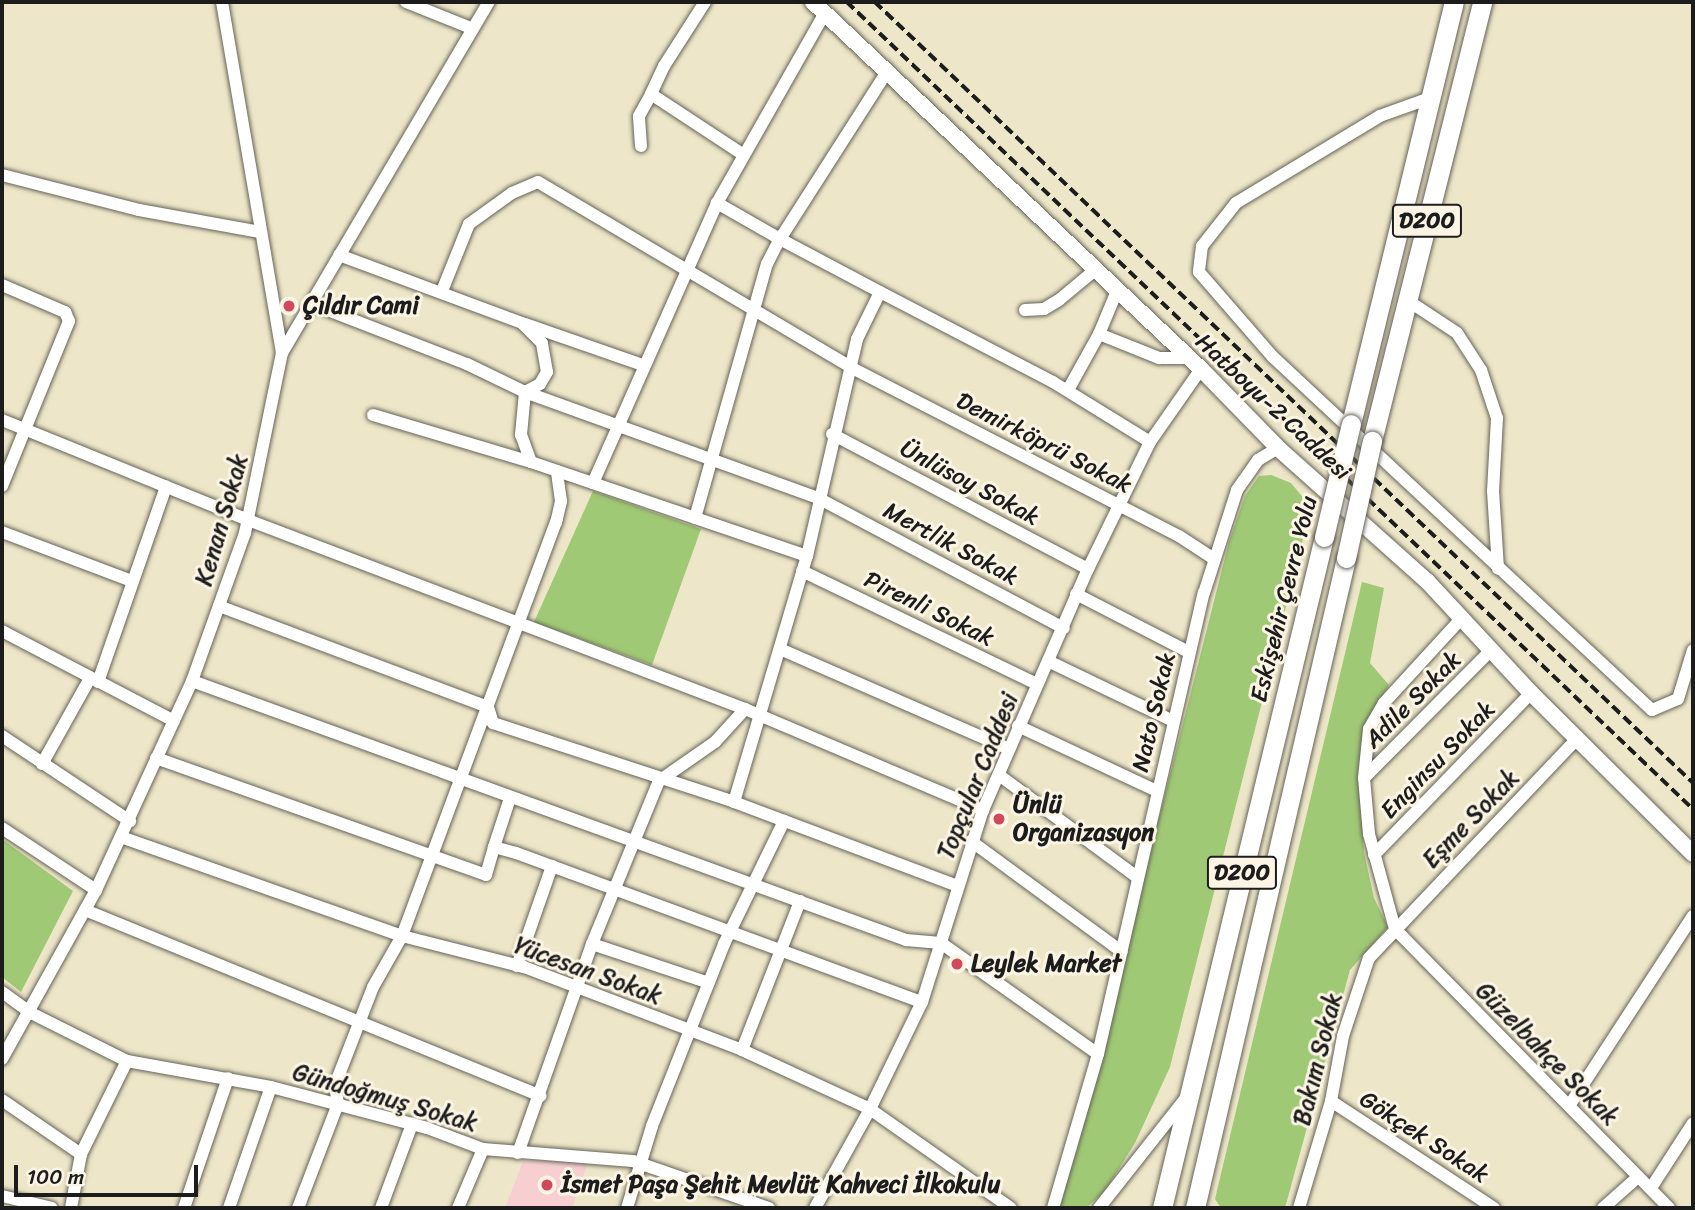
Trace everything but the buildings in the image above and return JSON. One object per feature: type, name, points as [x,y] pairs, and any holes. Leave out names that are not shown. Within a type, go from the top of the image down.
[{"type":"highway","name":"Eskişehir Çevre Yolu","points":[[1162,1208],[1454,2]]},
{"type":"highway","name":"Eskişehir Çevre Yolu","points":[[1195,1208],[1372,441],[1482,2]]},
{"type":"main road","name":"Hatboyu-2 Caddesi","points":[[813,2],[1201,369],[1278,448],[1427,581],[1460,620],[1531,693],[1693,854]]},
{"type":"street","points":[[222,2],[234,54],[260,232],[282,353]]},
{"type":"street","points":[[406,2],[471,28]]},
{"type":"street","name":"Kenan Sokak","points":[[2,1059],[31,1013],[96,890],[192,681],[248,520],[282,353],[305,309],[312,304],[471,28],[489,2]]},
{"type":"street","points":[[640,146],[638,122],[664,66],[705,2]]},
{"type":"street","points":[[593,483],[717,203],[825,13]]},
{"type":"street","points":[[695,517],[767,264],[780,239],[886,73]]},
{"type":"street","points":[[651,94],[744,155]]},
{"type":"street","points":[[1430,98],[1380,116],[1236,203],[1202,246],[1199,272],[1273,357],[1498,569],[1653,710],[1678,699],[1693,650]]},
{"type":"street","points":[[2,175],[139,210],[260,232]]},
{"type":"street","name":"Demirköprü Sokak","points":[[442,291],[469,224],[503,199],[538,182],[852,368],[1120,505],[1214,559]]},
{"type":"street","points":[[717,203],[780,239],[1068,390],[1150,442]]},
{"type":"street","points":[[339,255],[643,365]]},
{"type":"street","points":[[1025,310],[1044,309],[1095,270]]},
{"type":"street","points":[[2,285],[65,312],[69,321],[2,486]]},
{"type":"street","points":[[1068,390],[1099,334],[1117,291]]},
{"type":"street","points":[[734,802],[807,556],[832,434],[852,368],[857,339],[880,292]]},
{"type":"street","points":[[1407,300],[1457,332],[1481,370],[1497,418],[1493,491],[1498,569]]},
{"type":"street","name":"Mertlik Sokak","points":[[312,304],[467,363],[525,392],[818,498],[1064,628]]},
{"type":"street","points":[[522,323],[542,343],[548,360],[540,384],[525,392],[521,435],[531,462]]},
{"type":"street","points":[[1099,334],[1159,358],[1188,358]]},
{"type":"street","name":"Topçular Caddesi","points":[[815,1208],[870,1109],[922,1002],[971,841],[1087,569],[1150,442],[1201,369]]},
{"type":"street","points":[[373,415],[531,462],[807,556]]},
{"type":"street","points":[[2,420],[248,520],[520,620],[745,709],[983,810]]},
{"type":"street","name":"Ünlüsoy Sokak","points":[[832,434],[1087,569]]},
{"type":"street","name":"Nato Sokak","points":[[1053,1208],[1098,1054],[1189,652],[1214,559],[1237,490],[1258,460],[1278,448]]},
{"type":"street","points":[[298,1208],[338,1104],[335,1085],[373,987],[402,936],[556,523],[561,501],[557,471]]},
{"type":"street","points":[[42,764],[94,680],[166,487]]},
{"type":"street","points":[[2,532],[132,581]]},
{"type":"street","name":"Pirenli Sokak","points":[[802,571],[1037,684]]},
{"type":"street","points":[[1076,594],[1189,652]]},
{"type":"street","points":[[219,606],[488,707]]},
{"type":"street","points":[[1395,929],[1374,855],[1364,778],[1369,729],[1384,702],[1460,620]]},
{"type":"street","points":[[2,631],[174,721]]},
{"type":"street","points":[[780,649],[1009,749]]},
{"type":"street","name":"Adile Sokak","points":[[1364,778],[1491,650]]},
{"type":"street","points":[[1048,661],[1173,721]]},
{"type":"street","points":[[192,681],[906,940],[941,943],[1098,1054]]},
{"type":"street","name":"Enginsu Sokak","points":[[1374,855],[1531,693]]},
{"type":"street","points":[[488,707],[493,723],[659,781],[734,802],[957,886]]},
{"type":"street","points":[[518,1153],[592,944],[659,781],[715,742],[745,709]]},
{"type":"street","points":[[1018,726],[1157,791]]},
{"type":"street","points":[[2,736],[130,821]]},
{"type":"street","name":"Eşme Sokak","points":[[1395,929],[1578,738]]},
{"type":"street","points":[[156,758],[486,875],[510,798]]},
{"type":"street","points":[[999,775],[1138,878]]},
{"type":"street","points":[[627,1208],[643,1164],[652,1126],[709,983],[730,932],[784,821]]},
{"type":"street","points":[[2,828],[96,890]]},
{"type":"street","name":"Yücesan Sokak","points":[[121,837],[402,936],[517,966],[742,1050],[870,1109],[1011,1208]]},
{"type":"street","points":[[971,841],[1122,952]]},
{"type":"street","points":[[494,847],[615,888],[922,1002]]},
{"type":"street","points":[[517,966],[552,866]]},
{"type":"street","points":[[742,1050],[800,901]]},
{"type":"street","points":[[85,910],[540,1096]]},
{"type":"street","points":[[1569,1106],[1693,916]]},
{"type":"street","name":"Bakım Sokak","points":[[1299,1208],[1331,1101],[1355,994],[1369,958],[1395,929]]},
{"type":"street","name":"Güzelbahçe Sokak","points":[[1395,929],[1669,1208]]},
{"type":"street","points":[[592,944],[709,983]]},
{"type":"street","name":"Gündoğmuş Sokak","points":[[2,992],[31,1013],[128,1061],[271,1087],[412,1124],[483,1149],[518,1153],[599,1155],[643,1164],[742,1203],[768,1208]]},
{"type":"street","points":[[71,1208],[81,1154],[128,1061]]},
{"type":"street","points":[[184,1208],[228,1078]]},
{"type":"street","points":[[229,1208],[271,1087]]},
{"type":"street","points":[[1099,1208],[1188,1096]]},
{"type":"street","points":[[2,1100],[81,1154]]},
{"type":"street","name":"Gökçek Sokak","points":[[1331,1101],[1494,1208]]},
{"type":"street","points":[[1651,1188],[1693,1123]]},
{"type":"street","points":[[381,1208],[412,1124]]},
{"type":"street","points":[[458,1208],[483,1149]]},
{"type":"street","points":[[1602,1208],[1639,1177]]},
{"type":"street","points":[[2,1196],[52,1208]]},
{"type":"shaded area","name":"İsmet Paşa Şehit Mevlüt Kahveci İlkokulu","points":[[589,1160],[572,1208],[505,1208],[523,1161]]},
{"type":"green space","points":[[1271,475],[1291,483],[1311,507],[1170,1067],[1135,1143],[1105,1191],[1086,1208],[1060,1208],[1229,542],[1245,496],[1259,476]]},
{"type":"green space","points":[[593,491],[701,529],[652,665],[534,622]]},
{"type":"green space","points":[[1362,582],[1384,588],[1370,663],[1389,685],[1364,728],[1358,773],[1364,852],[1374,898],[1388,927],[1350,970],[1285,1208],[1221,1208],[1215,1199]]},
{"type":"green space","points":[[2,839],[73,891],[21,992],[2,977]]},
{"type":"railway","points":[[847,2],[1693,809]]},
{"type":"railway","points":[[875,2],[1693,783]]},
{"type":"place","name":"Çıldır Cami","points":[[289,306]]},
{"type":"place","name":"Ünlü Organizasyon","points":[[999,819]]},
{"type":"place","name":"Leylek Market","points":[[957,964]]},
{"type":"place","name":"İsmet Paşa Şehit Mevlüt Kahveci İlkokulu","points":[[547,1185]]}]
